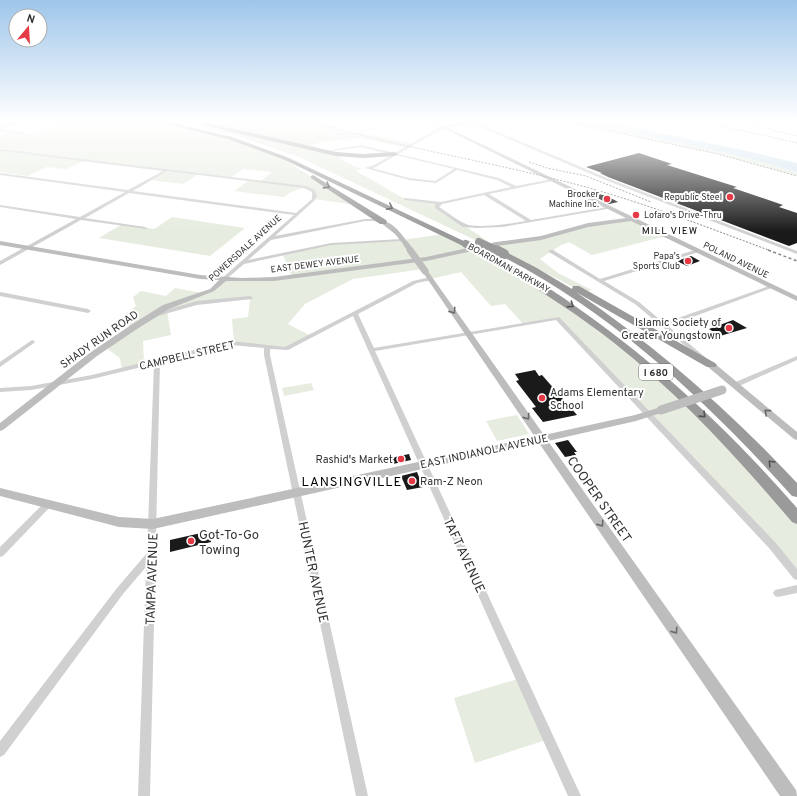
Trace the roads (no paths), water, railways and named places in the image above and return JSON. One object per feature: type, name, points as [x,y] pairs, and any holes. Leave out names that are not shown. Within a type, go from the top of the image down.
[{"type":"highway","points":[[279,158],[368,216],[383,222]]},
{"type":"highway","name":"BOARDMAN PARKWAY","points":[[285,158],[305,166],[490,256],[539,284],[575,308],[647,364],[712,424],[764,479],[797,518]]},
{"type":"highway","points":[[300,158],[423,216]]},
{"type":"highway","name":"BOARDMAN PARKWAY","points":[[477,241],[508,256],[567,290],[651,352],[717,409],[797,492]]},
{"type":"highway","points":[[508,256],[556,278],[600,301],[710,365]]},
{"type":"street","points":[[68,158],[167,170]]},
{"type":"street","points":[[388,158],[375,166],[367,168],[409,179],[436,182],[457,169]]},
{"type":"street","points":[[412,158],[498,179],[516,188]]},
{"type":"street","name":"POLAND AVENUE","points":[[507,158],[797,300]]},
{"type":"street","points":[[557,158],[606,179],[797,253]]},
{"type":"street","points":[[0,263],[167,170]]},
{"type":"street","name":"POWERSDALE AVENUE","points":[[154,315],[166,307],[212,290],[314,199],[315,196],[314,191],[305,187],[294,185],[167,170]]},
{"type":"street","points":[[0,174],[297,214]]},
{"type":"street","points":[[405,199],[441,203],[552,180]]},
{"type":"street","points":[[485,194],[530,221]]},
{"type":"street","points":[[441,203],[437,205],[437,207],[468,227],[500,226],[607,208]]},
{"type":"street","points":[[0,206],[145,228]]},
{"type":"street","points":[[269,239],[368,216]]},
{"type":"street","points":[[580,227],[619,225],[633,220]]},
{"type":"street","name":"EAST DEWEY AVENUE","points":[[0,243],[223,280],[274,279],[426,259],[496,244],[541,238],[580,227],[633,220]]},
{"type":"street","name":"COOPER STREET","points":[[383,222],[404,242],[428,275],[790,796]]},
{"type":"street","points":[[242,263],[331,244],[404,242]]},
{"type":"street","points":[[551,251],[637,303],[797,437]]},
{"type":"street","points":[[601,280],[697,251]]},
{"type":"street","name":"CAMPBELL STREET","points":[[0,390],[57,383],[157,362],[231,343],[286,349],[428,275]]},
{"type":"street","points":[[212,290],[242,280]]},
{"type":"street","points":[[664,325],[770,287]]},
{"type":"street","points":[[0,294],[88,312]]},
{"type":"street","name":"SHADY RUN ROAD","points":[[0,428],[57,383],[122,335],[154,315],[197,303],[250,298]]},
{"type":"street","name":"TAFT AVENUE","points":[[355,314],[575,796]]},
{"type":"street","points":[[371,350],[557,318],[772,545],[797,576]]},
{"type":"street","points":[[0,365],[32,342]]},
{"type":"street","name":"HUNTER AVENUE","points":[[267,347],[267,355],[296,493],[362,796]]},
{"type":"street","name":"EAST INDIANOLA AVENUE","points":[[0,492],[119,522],[153,524],[542,439],[649,414],[722,390],[797,358]]},
{"type":"street","name":"TAMPA AVENUE","points":[[144,796],[157,362]]},
{"type":"street","points":[[0,553],[48,504]]},
{"type":"street","points":[[0,751],[120,591],[150,556]]},
{"type":"street","points":[[778,593],[797,589]]},
{"type":"water","points":[[747,158],[777,158],[797,163],[797,172]]},
{"type":"railway","points":[[464,158],[593,189],[670,214],[771,251]]},
{"type":"railway","points":[[733,158],[797,176]]},
{"type":"railway","points":[[529,162],[547,168],[586,176],[651,202]]},
{"type":"railway","points":[[768,250],[797,261]]},
{"type":"place","name":"Republic Steel","points":[[730,197]]},
{"type":"place","name":"Brocker Machine Inc.","points":[[607,199]]},
{"type":"place","name":"Lofaro's Drive-Thru","points":[[636,215]]},
{"type":"place","name":"Papa's Sports Club","points":[[688,261]]},
{"type":"place","name":"Islamic Society of Greater Youngstown","points":[[729,328]]},
{"type":"place","name":"Adams Elementary School","points":[[542,398]]},
{"type":"place","name":"Rashid's Market","points":[[401,459]]},
{"type":"place","name":"Ram-Z Neon","points":[[412,481]]},
{"type":"place","name":"Got-To-Go Towing","points":[[191,541]]},
{"type":"district","name":"MILL VIEW","points":[[670,230]]},
{"type":"district","name":"LANSINGVILLE","points":[[352,481]]}]
